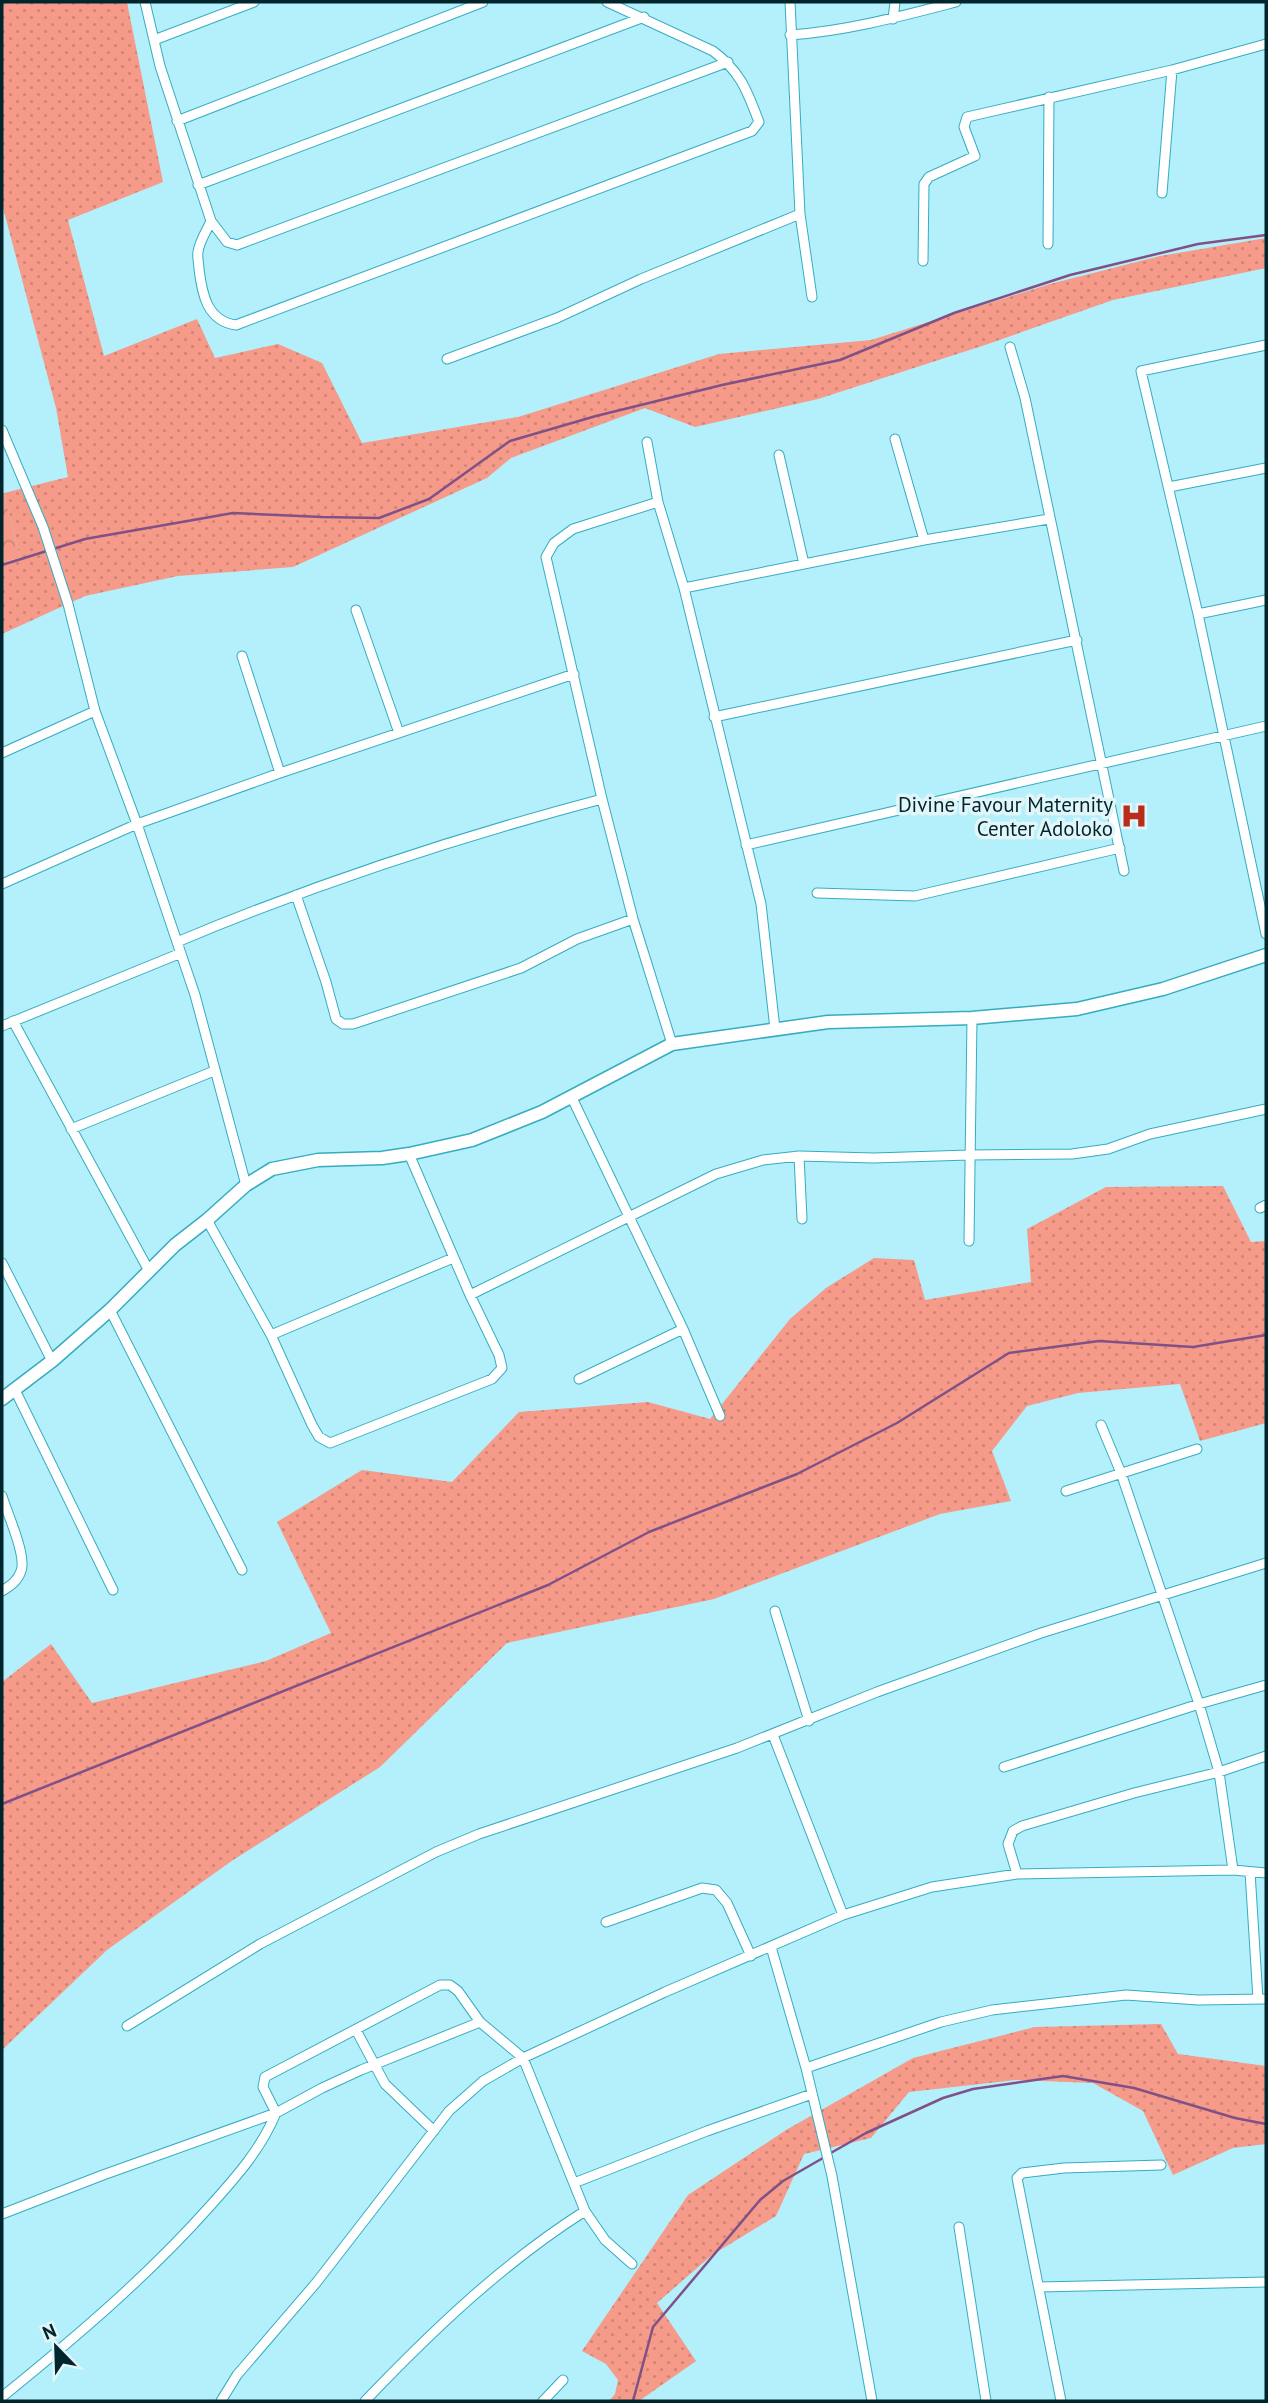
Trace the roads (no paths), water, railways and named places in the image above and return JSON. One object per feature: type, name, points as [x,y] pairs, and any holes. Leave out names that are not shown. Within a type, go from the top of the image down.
[{"type":"street","points":[[145,2],[177,121],[211,221],[227,242],[237,245],[728,62]]},
{"type":"street","points":[[154,40],[254,2]]},
{"type":"street","points":[[177,121],[483,2]]},
{"type":"street","points":[[211,221],[198,252],[202,290],[211,311],[225,323],[236,325],[752,131],[759,122],[739,74],[728,62],[713,51],[607,2]]},
{"type":"street","points":[[789,2],[800,214],[812,297]]},
{"type":"street","points":[[893,19],[895,2]]},
{"type":"street","points":[[790,35],[818,33],[893,19],[956,2]]},
{"type":"street","points":[[198,185],[644,18]]},
{"type":"street","points":[[923,261],[924,184],[929,177],[975,156],[964,127],[967,117],[1172,70],[1266,44]]},
{"type":"street","points":[[1162,193],[1172,70]]},
{"type":"street","points":[[1048,244],[1049,97]]},
{"type":"street","points":[[447,359],[557,318],[641,279],[800,214]]},
{"type":"street","points":[[1266,345],[1142,371],[1198,614],[1266,934]]},
{"type":"street","points":[[1010,347],[1025,398],[1124,871]]},
{"type":"street","points":[[2,430],[43,527],[68,604],[95,711],[195,995],[246,1185]]},
{"type":"street","points":[[895,439],[924,540]]},
{"type":"street","points":[[647,442],[658,502],[684,588],[761,904],[775,1029]]},
{"type":"street","points":[[779,455],[804,564]]},
{"type":"street","points":[[1169,487],[1266,468]]},
{"type":"street","points":[[658,502],[573,529],[554,543],[546,557],[602,799],[633,919],[672,1044]]},
{"type":"street","points":[[684,588],[924,540],[1049,519]]},
{"type":"street","points":[[1198,614],[1266,600]]},
{"type":"street","points":[[356,610],[399,733]]},
{"type":"street","points":[[714,717],[1077,640]]},
{"type":"street","points":[[242,656],[280,773]]},
{"type":"street","points":[[2,884],[137,824],[573,674]]},
{"type":"street","points":[[2,753],[95,711]]},
{"type":"street","points":[[746,845],[1266,726]]},
{"type":"street","points":[[177,942],[296,895],[497,827],[602,799]]},
{"type":"street","points":[[817,893],[915,896],[1120,848]]},
{"type":"street","points":[[296,895],[336,1019],[343,1024],[353,1024],[521,968],[577,939],[633,919]]},
{"type":"street","points":[[2,1026],[181,953]]},
{"type":"street","points":[[2,1399],[52,1361],[110,1310],[148,1269],[175,1245],[246,1185],[272,1169],[317,1160],[383,1158],[472,1140],[572,1098],[672,1044],[828,1022],[972,1018],[1077,1009],[1163,989],[1266,955]]},
{"type":"street","points":[[969,1241],[972,1018]]},
{"type":"street","points":[[13,1021],[148,1269]]},
{"type":"street","points":[[71,1129],[214,1072]]},
{"type":"street","points":[[572,1098],[631,1216],[720,1416]]},
{"type":"street","points":[[470,1295],[716,1174],[764,1160],[799,1156],[874,1158],[1072,1154],[1108,1149],[1150,1134],[1266,1109]]},
{"type":"street","points":[[207,1220],[271,1335],[312,1425],[319,1437],[330,1443],[492,1379],[502,1368],[499,1355],[453,1258],[409,1154]]},
{"type":"street","points":[[799,1156],[802,1219]]},
{"type":"street","points":[[271,1335],[453,1258]]},
{"type":"street","points":[[2,1262],[52,1361]]},
{"type":"street","points":[[110,1310],[242,1570]]},
{"type":"street","points":[[579,1379],[683,1329]]},
{"type":"street","points":[[15,1390],[113,1590]]},
{"type":"street","points":[[1101,1425],[1121,1473],[1199,1704],[1219,1772],[1233,1870]]},
{"type":"street","points":[[1066,1492],[1197,1449]]},
{"type":"street","points":[[2,1496],[24,1562],[14,1583],[2,1591]]},
{"type":"street","points":[[127,2026],[260,1944],[436,1853],[479,1834],[773,1735],[877,1692],[1012,1643],[1266,1563]]},
{"type":"street","points":[[775,1611],[809,1721]]},
{"type":"street","points":[[1003,1767],[1266,1685]]},
{"type":"street","points":[[773,1735],[843,1915]]},
{"type":"street","points":[[1017,1874],[1008,1844],[1013,1830],[1021,1826],[1134,1793],[1219,1772],[1266,1756]]},
{"type":"street","points":[[221,2401],[237,2375],[316,2283],[463,2097],[483,2081],[523,2058],[665,1992],[843,1915],[932,1887],[1017,1874],[1233,1870],[1266,1872]]},
{"type":"street","points":[[806,2068],[941,2022],[992,2010],[1126,1995],[1198,2000],[1262,1999],[1250,1872]]},
{"type":"street","points":[[606,1922],[702,1888],[716,1890],[727,1903],[751,1956]]},
{"type":"street","points":[[771,1947],[806,2068],[829,2162],[872,2401]]},
{"type":"street","points":[[2,2397],[124,2296],[176,2245],[248,2161],[268,2132],[276,2113],[263,2087],[265,2077],[440,1985],[450,1985],[457,1991],[480,2022],[523,2058],[585,2211],[605,2240],[632,2264]]},
{"type":"street","points":[[2,2214],[69,2187],[276,2113],[322,2088],[480,2022]]},
{"type":"street","points":[[356,2030],[385,2084],[434,2131]]},
{"type":"street","points":[[574,2183],[707,2131],[812,2094]]},
{"type":"street","points":[[1062,2401],[1018,2175],[1064,2168],[1161,2165]]},
{"type":"street","points":[[365,2401],[468,2299],[549,2234],[585,2211]]},
{"type":"street","points":[[959,2227],[986,2401]]},
{"type":"street","points":[[1039,2287],[1266,2281]]},
{"type":"street","points":[[543,2401],[563,2380]]},
{"type":"waterway","points":[[2,565],[85,539],[233,513],[379,518],[429,499],[510,441],[596,416],[722,385],[840,360],[954,313],[1070,275],[1198,244],[1266,235]]},
{"type":"waterway","points":[[2,1804],[548,1585],[649,1532],[797,1474],[897,1423],[1009,1353],[1099,1341],[1193,1347],[1266,1335]]},
{"type":"waterway","points":[[829,2154],[866,2133],[943,2098],[973,2089],[1063,2076],[1134,2088],[1235,2118],[1266,2124]]},
{"type":"waterway","points":[[633,2401],[653,2327],[760,2200],[783,2181],[823,2158]]},
{"type":"place","name":"Divine Favour Maternity Center Adoloko","points":[[1134,816]]}]
